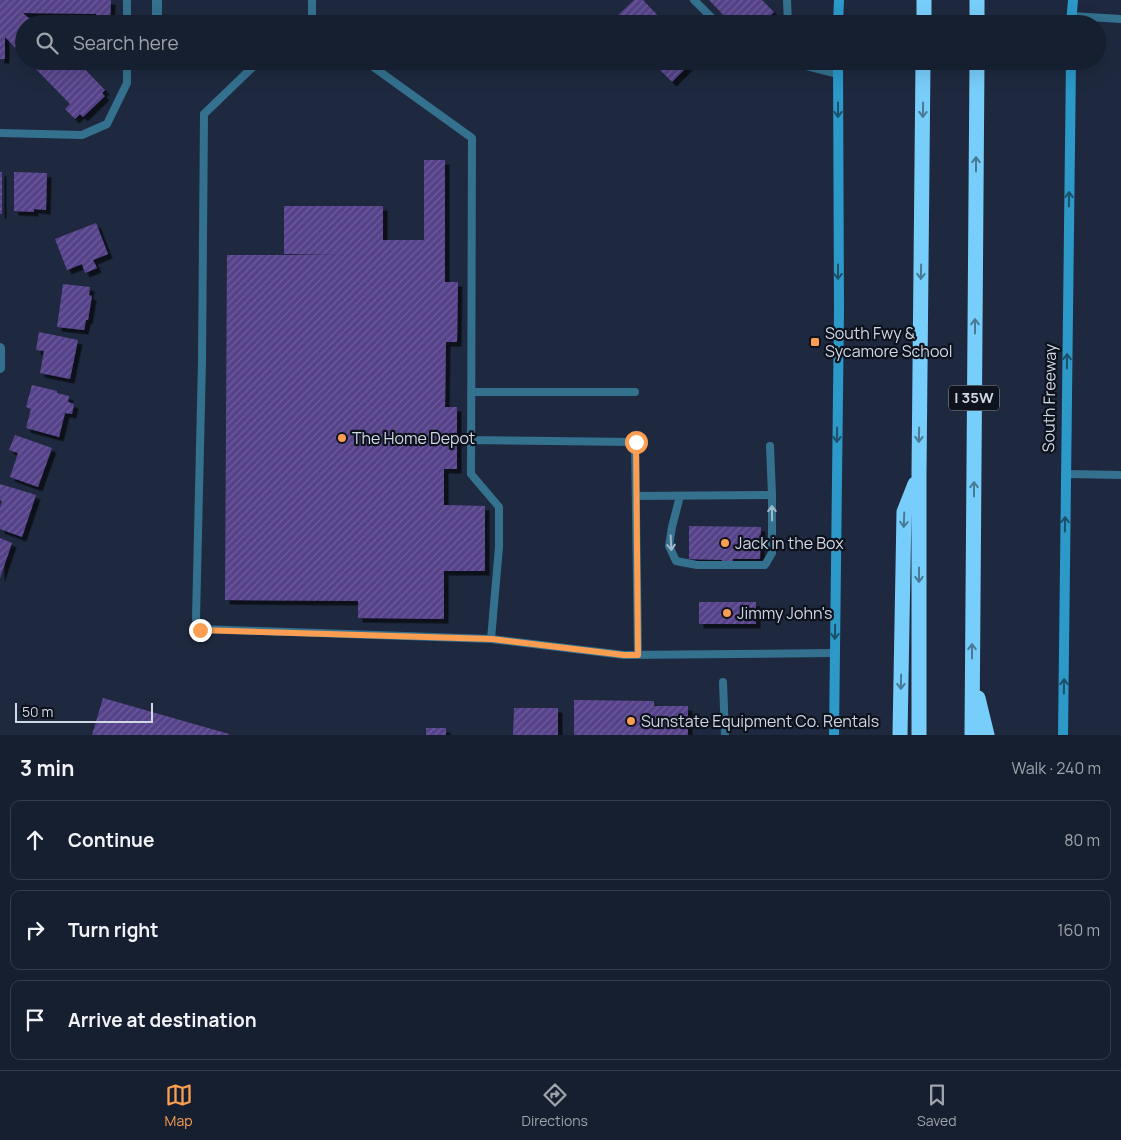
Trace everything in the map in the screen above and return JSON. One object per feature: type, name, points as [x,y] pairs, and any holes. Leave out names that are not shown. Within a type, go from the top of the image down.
[{"type":"highway","points":[[924,0],[924,15]]},
{"type":"highway","points":[[977,0],[977,15]]},
{"type":"highway","points":[[919,735],[918,474],[923,70]]},
{"type":"highway","name":"I 35W","points":[[972,735],[977,70]]},
{"type":"highway","points":[[900,735],[904,512],[918,474]]},
{"type":"highway","points":[[972,674],[987,735]]},
{"type":"main road","points":[[838,15],[839,0]]},
{"type":"main road","points":[[1071,0],[1071,15]]},
{"type":"main road","points":[[834,735],[839,310],[838,70]]},
{"type":"main road","name":"South Freeway","points":[[1063,735],[1071,70]]},
{"type":"street","points":[[157,0],[157,15]]},
{"type":"street","points":[[0,348],[0,368]]},
{"type":"lane","points":[[127,0],[127,15]]},
{"type":"lane","points":[[312,0],[312,15]]},
{"type":"lane","points":[[694,0],[709,15]]},
{"type":"lane","points":[[787,0],[788,15]]},
{"type":"lane","points":[[1106,19],[1121,19]]},
{"type":"lane","points":[[0,133],[82,135],[107,124],[127,83],[127,70]]},
{"type":"lane","points":[[250,70],[204,114],[202,361],[196,620],[200,630],[492,639],[624,655],[835,653]]},
{"type":"lane","points":[[378,70],[472,138],[471,474],[499,507],[499,547],[492,639]]},
{"type":"lane","points":[[822,70],[838,74]]},
{"type":"lane","points":[[471,392],[636,392]]},
{"type":"lane","points":[[471,440],[636,442],[638,655]]},
{"type":"lane","points":[[680,496],[669,546],[676,560],[697,565],[764,565],[772,553],[770,446]]},
{"type":"lane","points":[[1066,474],[1121,475]]},
{"type":"lane","points":[[636,496],[772,495]]},
{"type":"lane","points":[[723,682],[724,735]]},
{"type":"building","points":[[0,0],[111,0],[110,15],[23,13],[25,15],[15,15],[15,48],[5,37],[5,59],[0,59]]},
{"type":"building","points":[[634,0],[643,0],[657,15],[618,15]]},
{"type":"building","points":[[709,0],[762,0],[774,12],[771,15],[723,15]]},
{"type":"building","points":[[37,70],[86,70],[105,90],[102,93],[105,96],[83,117],[80,114],[75,119],[65,109],[70,104]]},
{"type":"building","points":[[660,70],[684,70],[672,82]]},
{"type":"building","name":"The Home Depot","points":[[424,160],[445,160],[445,282],[458,282],[457,342],[446,342],[445,407],[457,407],[457,469],[444,469],[444,505],[485,506],[485,571],[444,571],[444,619],[358,618],[358,601],[225,600],[227,255],[339,255],[284,254],[284,206],[383,206],[383,240],[424,240]]},
{"type":"building","points":[[0,172],[2,172],[2,214],[0,214]]},
{"type":"building","points":[[14,172],[47,173],[46,210],[34,209],[34,212],[14,211]]},
{"type":"building","points":[[96,223],[108,254],[93,260],[97,268],[85,273],[82,264],[67,270],[55,239]]},
{"type":"building","points":[[63,284],[90,287],[89,295],[92,296],[88,320],[86,320],[84,330],[57,327]]},
{"type":"building","points":[[39,332],[78,340],[70,379],[40,373],[44,351],[36,350]]},
{"type":"building","points":[[32,385],[69,396],[68,402],[74,404],[72,414],[65,413],[59,437],[26,428],[31,409],[26,407]]},
{"type":"building","points":[[15,435],[52,448],[38,487],[10,477],[18,453],[9,450]]},
{"type":"building","points":[[0,484],[36,495],[22,537],[0,529],[0,507],[2,501],[0,500]]},
{"type":"building","name":"Jack in the Box","points":[[689,526],[761,527],[760,559],[733,559],[733,563],[722,563],[722,560],[689,559]]},
{"type":"building","points":[[0,538],[12,543],[0,578]]},
{"type":"building","name":"Jimmy John's","points":[[699,602],[756,602],[756,624],[699,624]]},
{"type":"building","points":[[103,698],[229,734],[229,735],[92,735]]},
{"type":"building","name":"Sunstate Equipment Co. Rentals","points":[[574,700],[654,701],[654,706],[688,706],[688,735],[574,735]]},
{"type":"building","points":[[514,708],[558,708],[558,735],[513,735]]},
{"type":"building","points":[[426,728],[446,728],[446,735],[426,735]]},
{"type":"place","name":"South Fwy & Sycamore School","points":[[815,342]]},
{"type":"place","name":"The Home Depot","points":[[342,438]]},
{"type":"place","name":"Jack in the Box","points":[[725,543]]},
{"type":"place","name":"Jimmy John's","points":[[727,613]]},
{"type":"place","name":"Sunstate Equipment Co. Rentals","points":[[631,721]]},
{"type":"route","points":[[200,630],[492,639],[624,655],[638,655],[636,442]]}]
